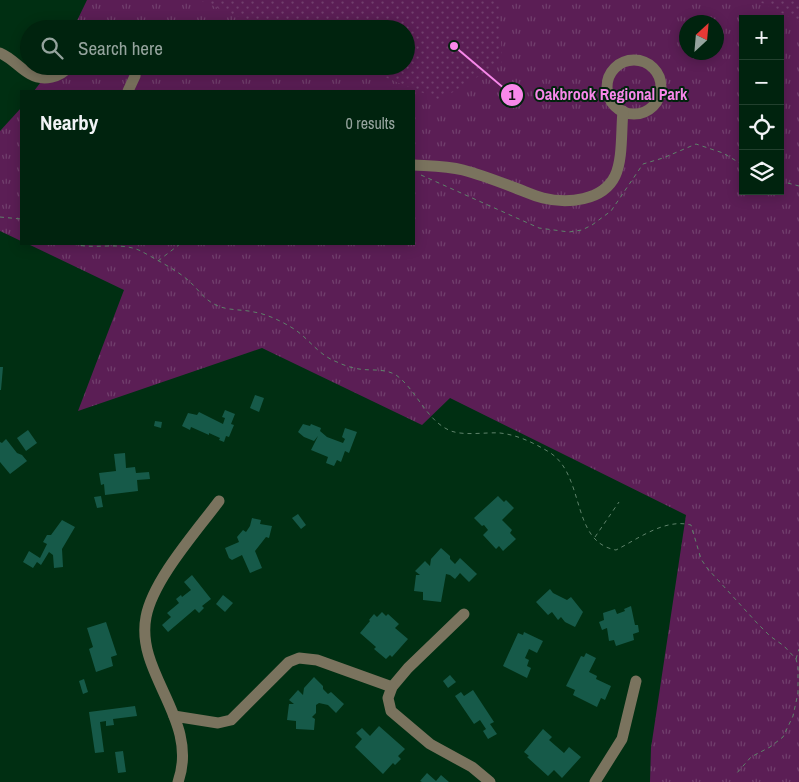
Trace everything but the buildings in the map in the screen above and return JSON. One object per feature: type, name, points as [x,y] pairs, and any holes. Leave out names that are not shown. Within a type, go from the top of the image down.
[{"type":"street","points":[[0,53],[20,66]]},
{"type":"street","points":[[631,59],[648,63],[660,77],[660,95],[656,103],[641,113],[632,114],[623,111],[610,100],[607,82],[610,74],[622,62],[631,59]]},
{"type":"street","points":[[33,75],[39,77],[58,75]]},
{"type":"street","points":[[128,90],[135,75]]},
{"type":"street","points":[[415,165],[461,170],[487,177],[543,198],[557,200],[587,198],[604,190],[616,174],[623,111]]},
{"type":"street","points":[[179,781],[183,749],[179,728],[148,655],[146,618],[159,582],[219,501]]},
{"type":"street","points":[[464,614],[408,668],[392,687],[388,698],[391,710],[430,744],[472,767],[490,782]]},
{"type":"street","points":[[174,716],[218,724],[231,720],[289,662],[299,658],[317,660],[392,687]]},
{"type":"street","points":[[595,782],[622,740],[636,681]]},
{"type":"path","points":[[784,182],[799,186]]},
{"type":"path","points":[[0,216],[20,220]]},
{"type":"path","points":[[92,245],[130,247],[140,251],[188,280],[212,303],[224,308],[256,312],[283,323],[302,335],[316,351],[337,362],[358,369],[380,370],[394,374],[404,382],[438,422],[452,431],[501,433],[516,436],[537,444],[552,454],[564,466],[572,483],[582,519],[594,538],[608,548],[616,550],[664,526],[675,523],[691,525],[701,560],[707,568],[757,623],[796,659],[798,667],[798,693],[784,737],[751,757],[736,774]]},
{"type":"path","points":[[158,262],[179,245]]},
{"type":"path","points":[[594,538],[619,502]]},
{"type":"path","points":[[796,659],[799,649]]},
{"type":"green space","points":[[87,0],[799,0],[799,782],[650,782],[651,748],[686,515],[450,398],[422,425],[262,348],[78,411],[124,290],[30,245],[415,245],[415,90],[35,90],[46,75],[415,75],[415,20],[77,20]]},
{"type":"green space","points":[[199,0],[499,0],[502,62],[440,100],[380,75],[415,75],[415,20],[247,20]]},
{"type":"green space","points":[[756,0],[799,0],[799,22]]},
{"type":"green space","points":[[20,109],[20,241],[0,231],[0,131]]},
{"type":"place","name":"Oakbrook Regional Park","points":[[454,46]]}]
